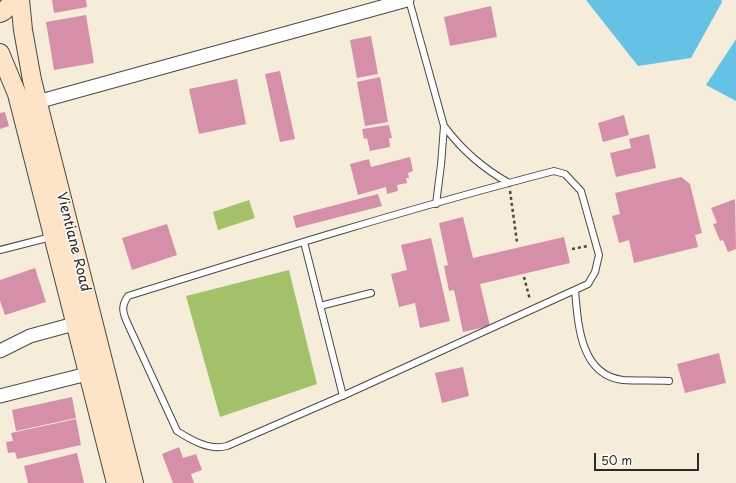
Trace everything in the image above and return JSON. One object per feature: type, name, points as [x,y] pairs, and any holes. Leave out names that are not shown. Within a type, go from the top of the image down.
[{"type":"main road","points":[[0,13],[15,0]]},
{"type":"main road","name":"Vientiane Road","points":[[20,0],[20,9],[29,65],[37,102],[134,483]]},
{"type":"main road","points":[[0,53],[17,94],[74,324],[116,483]]},
{"type":"street","points":[[37,102],[402,1]]},
{"type":"street","points":[[0,351],[30,336],[74,324]]},
{"type":"street","points":[[0,396],[105,370]]},
{"type":"lane","points":[[402,1],[444,126],[452,137],[479,162],[493,174],[509,183]]},
{"type":"lane","points":[[436,204],[444,126]]},
{"type":"lane","points":[[554,171],[565,174],[581,191],[599,255],[595,272],[588,284],[343,396],[220,448],[212,447],[188,438],[177,431],[122,310],[128,296],[304,242],[509,183],[554,171]]},
{"type":"lane","points":[[0,250],[52,236]]},
{"type":"lane","points":[[304,242],[343,396]]},
{"type":"lane","points":[[575,290],[578,328],[590,361],[604,374],[622,380],[669,381]]},
{"type":"lane","points":[[320,306],[371,293]]},
{"type":"path","points":[[509,183],[517,242]]},
{"type":"path","points":[[572,249],[596,244]]},
{"type":"path","points":[[524,277],[532,309]]},
{"type":"green space","points":[[249,200],[255,218],[218,230],[213,212]]},
{"type":"green space","points":[[289,270],[317,384],[220,417],[186,296]]},
{"type":"water","points":[[586,0],[721,0],[722,2],[691,58],[638,66]]},
{"type":"water","points":[[736,39],[736,101],[706,85]]},
{"type":"building","points":[[52,0],[86,0],[87,7],[54,13]]},
{"type":"building","points":[[491,6],[497,37],[450,46],[444,17]]},
{"type":"building","points":[[86,15],[94,63],[54,70],[46,22]]},
{"type":"building","points":[[371,36],[378,74],[357,78],[350,40]]},
{"type":"building","points":[[280,71],[295,139],[280,142],[265,74]]},
{"type":"building","points":[[380,77],[388,122],[365,126],[357,82]]},
{"type":"building","points":[[237,79],[246,124],[199,134],[189,89]]},
{"type":"building","points":[[5,112],[9,126],[0,129],[0,113]]},
{"type":"building","points":[[624,115],[629,135],[603,142],[598,123]]},
{"type":"building","points":[[389,125],[392,138],[389,138],[390,147],[370,151],[367,138],[364,139],[362,129]]},
{"type":"building","points":[[649,134],[656,168],[616,177],[610,153],[631,148],[629,139]]},
{"type":"building","points":[[410,157],[413,171],[408,173],[409,178],[406,178],[407,183],[397,185],[398,191],[387,194],[386,187],[358,195],[350,164],[369,159],[371,167]]},
{"type":"building","points":[[681,177],[690,184],[702,233],[695,235],[698,247],[634,263],[629,240],[619,243],[612,216],[620,214],[615,193]]},
{"type":"building","points":[[378,194],[382,206],[296,228],[293,216]]},
{"type":"building","points":[[735,199],[736,249],[728,252],[723,240],[720,241],[713,224],[717,223],[711,208]]},
{"type":"building","points":[[463,217],[473,258],[564,237],[570,263],[480,284],[490,326],[463,332],[454,290],[449,291],[444,266],[448,265],[439,223]]},
{"type":"building","points":[[167,224],[177,255],[132,270],[122,238]]},
{"type":"building","points":[[431,238],[450,321],[420,328],[415,303],[399,307],[391,274],[407,270],[401,245]]},
{"type":"building","points":[[35,268],[46,302],[5,315],[0,301],[0,280]]},
{"type":"building","points":[[719,353],[726,383],[685,393],[677,364]]},
{"type":"building","points":[[463,367],[469,396],[442,403],[435,373]]},
{"type":"building","points":[[72,397],[76,418],[16,431],[12,410]]},
{"type":"building","points":[[76,419],[81,445],[17,459],[15,452],[8,453],[6,442],[13,441],[11,433]]},
{"type":"building","points":[[179,447],[183,458],[196,454],[202,470],[191,474],[194,483],[173,483],[162,454]]},
{"type":"building","points":[[77,453],[84,483],[28,483],[24,466]]}]
